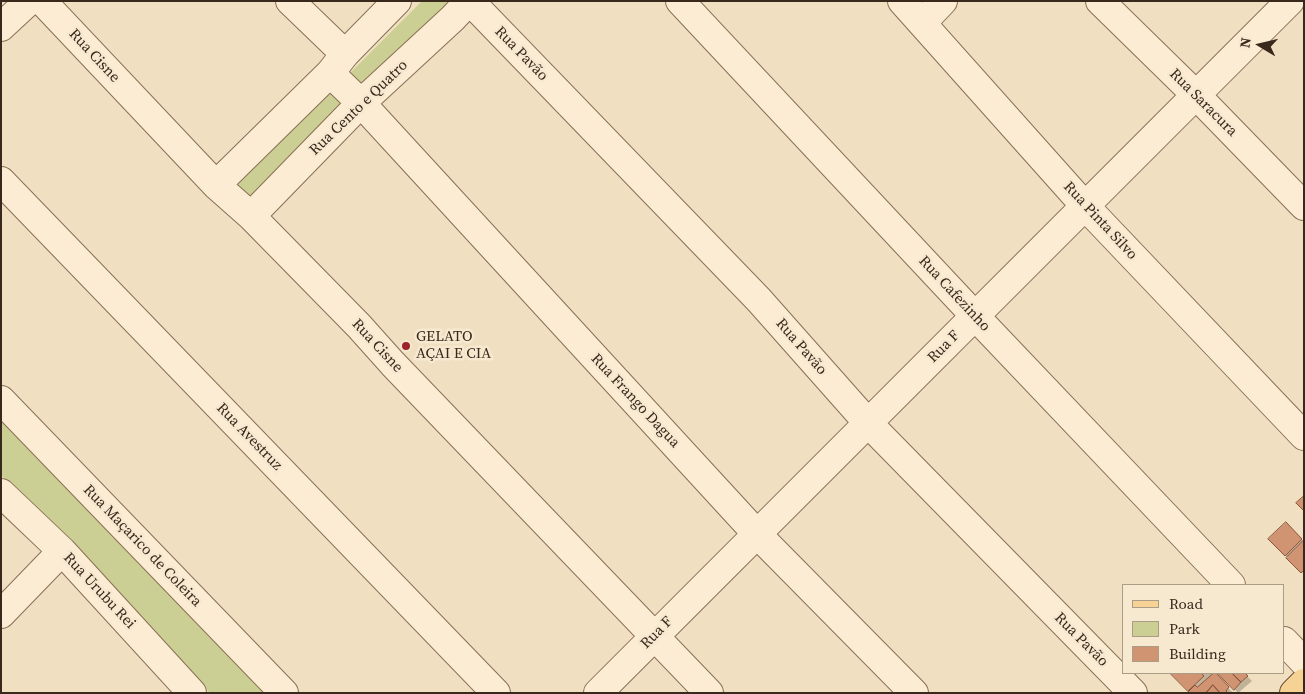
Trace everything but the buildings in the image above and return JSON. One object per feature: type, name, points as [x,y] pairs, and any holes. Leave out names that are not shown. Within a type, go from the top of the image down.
[{"type":"main road","points":[[1294,693],[1304,683]]},
{"type":"street","points":[[1,27],[29,1]]},
{"type":"street","name":"Rua Cisne","points":[[42,1],[216,184],[251,216],[360,326],[393,364],[709,693]]},
{"type":"street","points":[[290,1],[337,63]]},
{"type":"street","points":[[216,184],[396,1]]},
{"type":"street","name":"Rua Cento e Quatro","points":[[251,216],[361,103],[469,1]]},
{"type":"street","name":"Rua Pavão","points":[[469,1],[759,300],[868,423],[1132,693]]},
{"type":"street","name":"Rua Cafezinho","points":[[680,1],[975,316],[1230,584]]},
{"type":"street","name":"Rua Pinta Silvo","points":[[902,1],[1085,206],[1304,436]]},
{"type":"street","points":[[922,23],[944,1]]},
{"type":"street","name":"Rua Saracura","points":[[1100,1],[1196,95],[1304,206]]},
{"type":"street","name":"Rua F","points":[[598,693],[1290,1]]},
{"type":"street","name":"Rua Frango Dagua","points":[[337,63],[361,103],[757,534],[914,693]]},
{"type":"street","name":"Rua Avestruz","points":[[1,181],[496,693]]},
{"type":"street","name":"Rua Maçarico de Coleira","points":[[1,400],[284,693]]},
{"type":"street","name":"Rua Urubu Rei","points":[[1,492],[62,551],[192,693]]},
{"type":"street","points":[[1,614],[62,551]]},
{"type":"street","points":[[1285,642],[1304,662]]},
{"type":"green space","points":[[422,1],[445,1],[450,6],[361,95],[344,79]]},
{"type":"green space","points":[[337,84],[353,101],[248,203],[232,187]]},
{"type":"green space","points":[[1,415],[265,693],[210,693],[1,475]]},
{"type":"place","name":"GELATO AÇAI E CIA","points":[[406,346]]}]
